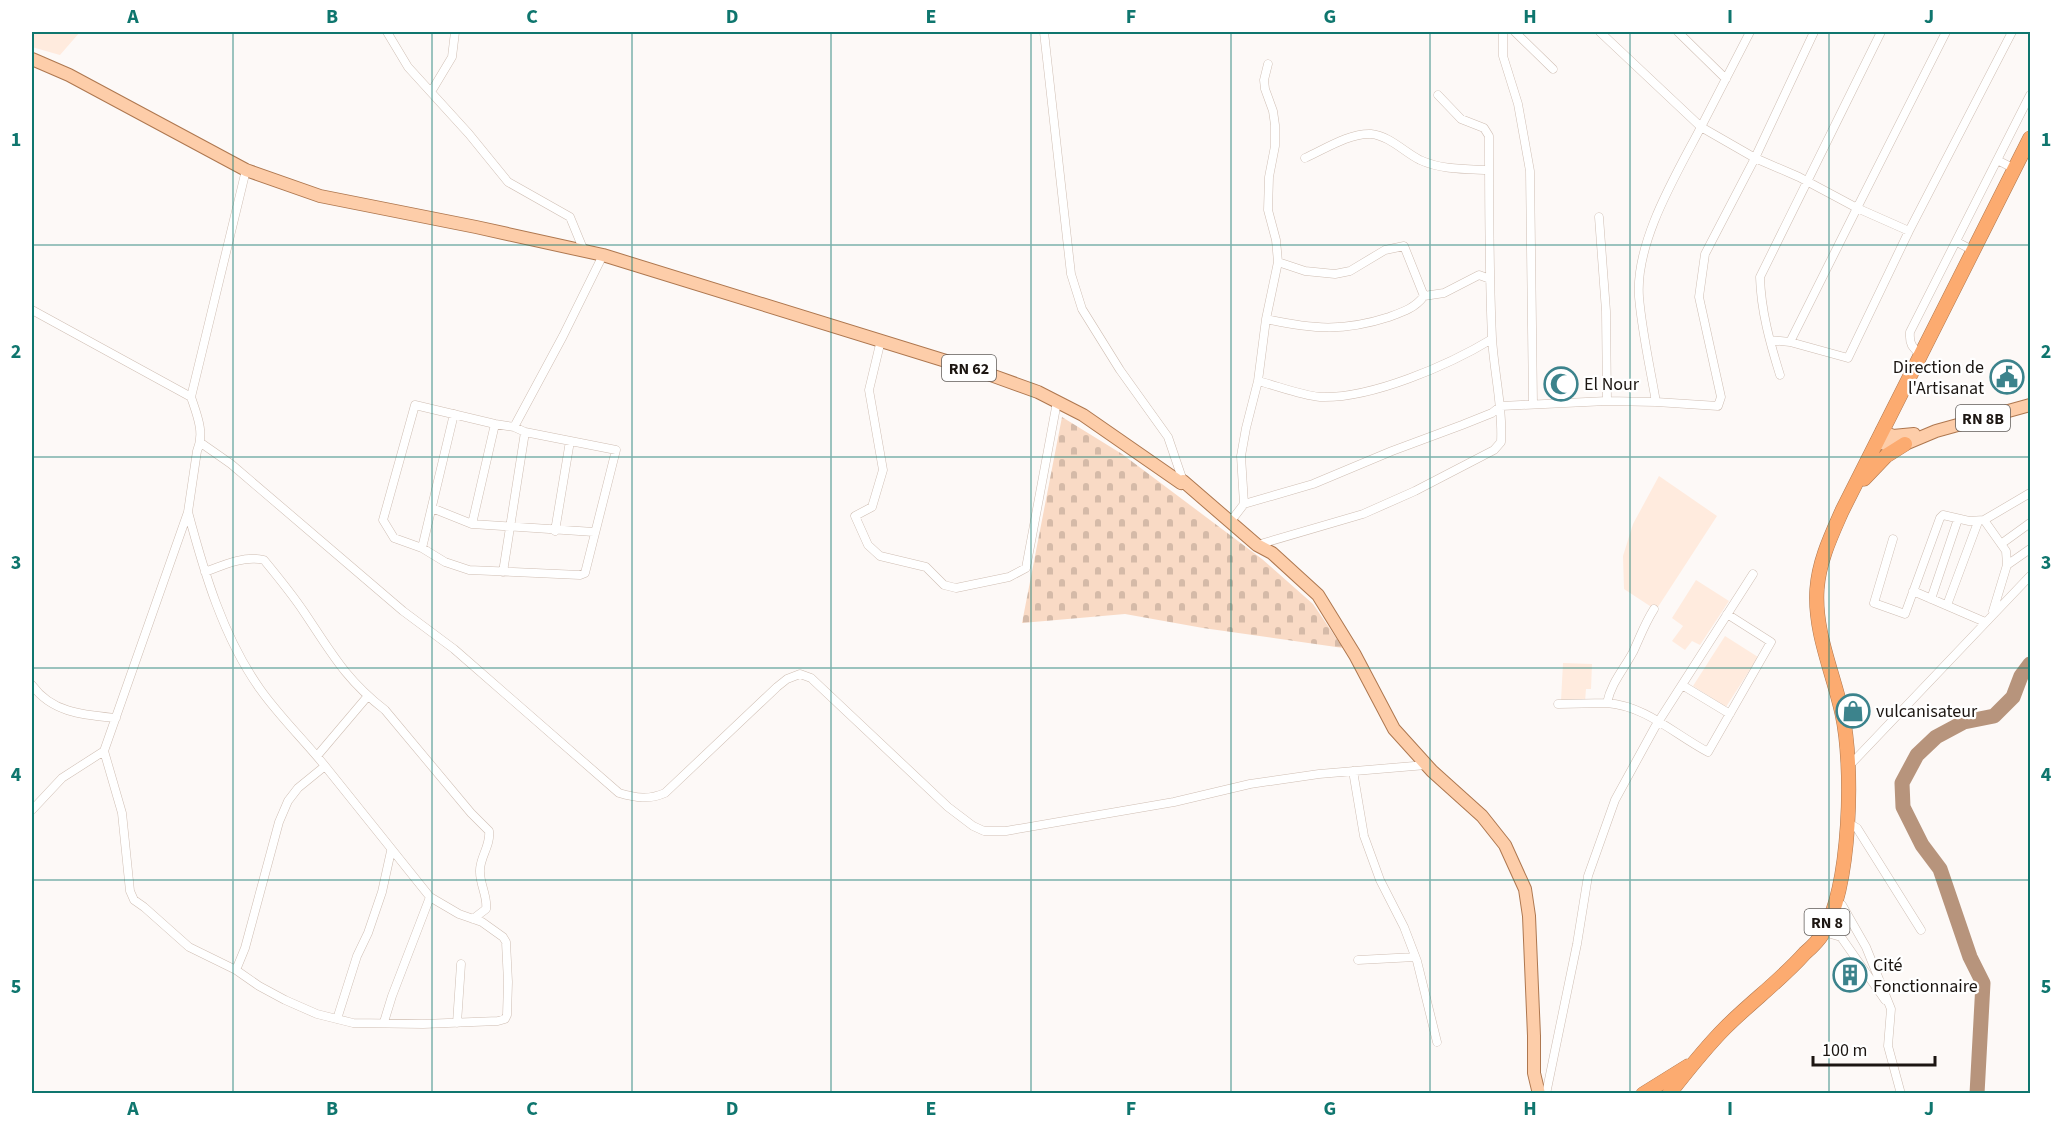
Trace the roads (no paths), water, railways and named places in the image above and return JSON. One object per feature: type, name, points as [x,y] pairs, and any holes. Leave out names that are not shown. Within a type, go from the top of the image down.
[{"type":"highway","name":"RN 8","points":[[1669,1094],[1692,1064],[1725,1028],[1793,967],[1824,932],[1841,878],[1847,822],[1849,767],[1837,692],[1819,626],[1817,589],[1824,552],[1842,511],[2031,138]]},
{"type":"highway","points":[[1853,492],[1878,464],[1905,444]]},
{"type":"highway","points":[[1643,1094],[1692,1064]]},
{"type":"main road","name":"RN 62","points":[[32,58],[69,75],[246,170],[320,196],[603,255],[881,340],[1038,392],[1083,415],[1180,483],[1183,481],[1257,545],[1272,553],[1318,595],[1355,655],[1394,729],[1426,765],[1482,816],[1505,846],[1525,889],[1529,916],[1534,1073],[1539,1094]]},
{"type":"main road","name":"RN 8B","points":[[1880,436],[1901,436],[1936,431],[2031,405]]},
{"type":"main road","name":"RN 8B","points":[[1880,436],[1887,445],[1905,444],[1936,431]]},
{"type":"street","points":[[387,32],[408,67],[469,134],[508,182],[570,217],[584,251]]},
{"type":"street","points":[[431,92],[452,57],[455,32]]},
{"type":"street","points":[[1044,32],[1071,274],[1082,309],[1120,370],[1168,436],[1183,481]]},
{"type":"street","points":[[1503,32],[1503,56],[1518,104],[1530,171],[1533,404]]},
{"type":"street","points":[[1515,32],[1553,69]]},
{"type":"street","points":[[1600,32],[1701,127],[1755,158],[1909,231]]},
{"type":"street","points":[[1678,32],[1726,79]]},
{"type":"street","points":[[1656,402],[1639,296],[1641,267],[1655,218],[1750,32]]},
{"type":"street","points":[[1231,521],[1244,504],[1313,484],[1492,413],[1501,406],[1607,401],[1718,406],[1721,397],[1699,297],[1705,254],[1755,158],[1814,32]]},
{"type":"street","points":[[1780,375],[1760,298],[1760,277],[1881,32]]},
{"type":"street","points":[[1790,342],[1946,32]]},
{"type":"street","points":[[1770,340],[1790,342],[1848,358],[1909,231],[2012,32]]},
{"type":"street","points":[[1244,504],[1241,456],[1258,381],[1266,318],[1278,262],[1276,240],[1268,210],[1275,125],[1273,111],[1265,89],[1264,80],[1268,64]]},
{"type":"street","points":[[1257,545],[1363,514],[1415,491],[1494,450],[1501,442],[1501,406],[1492,339],[1489,136],[1484,128],[1461,119],[1438,95]]},
{"type":"street","points":[[1921,355],[1911,346],[1910,332],[2031,95]]},
{"type":"street","points":[[1305,158],[1348,138],[1369,134],[1381,136],[1419,160],[1434,165],[1447,168],[1489,170]]},
{"type":"street","points":[[1997,160],[2015,169]]},
{"type":"street","points":[[188,512],[223,619],[259,689],[317,756],[430,897],[459,914],[482,922],[506,942],[508,982],[505,1019],[498,1022],[423,1024],[353,1023],[317,1014],[285,1000],[236,970],[189,947],[134,900],[130,891],[122,813],[104,751],[188,512],[197,451],[201,443],[199,422],[191,397],[246,170]]},
{"type":"street","points":[[1599,217],[1606,311],[1607,401]]},
{"type":"street","points":[[1957,242],[1974,250]]},
{"type":"street","points":[[1278,262],[1305,271],[1335,274],[1350,271],[1385,250],[1404,246],[1424,296]]},
{"type":"street","points":[[514,427],[603,255]]},
{"type":"street","points":[[1266,318],[1308,327],[1349,328],[1417,306],[1424,296],[1444,293],[1479,275],[1490,279]]},
{"type":"street","points":[[32,310],[191,397]]},
{"type":"street","points":[[1258,381],[1317,397],[1341,397],[1414,376],[1469,352],[1492,339]]},
{"type":"street","points":[[881,340],[869,390],[883,470],[872,507],[855,516],[868,545],[880,556],[926,567],[948,587],[956,588],[1009,577],[1026,568],[1057,402]]},
{"type":"street","points":[[415,405],[495,424],[616,450],[585,573],[580,575],[468,570],[445,562],[422,548],[394,538],[383,520],[415,405]]},
{"type":"street","points":[[422,548],[454,414]]},
{"type":"street","points":[[472,524],[495,424]]},
{"type":"street","points":[[503,572],[525,432]]},
{"type":"street","points":[[555,531],[570,441]]},
{"type":"street","points":[[201,443],[231,464],[403,611],[454,649],[619,793],[632,797],[647,798],[664,793],[777,687],[787,679],[800,674],[811,678],[835,699],[948,807],[973,826],[984,831],[1006,831],[1174,802],[1250,784],[1319,774],[1426,765]]},
{"type":"street","points":[[1893,539],[1874,603],[1905,614],[1942,515],[1981,521],[2031,493]]},
{"type":"street","points":[[432,508],[472,524],[594,532]]},
{"type":"street","points":[[1930,599],[1958,519]]},
{"type":"street","points":[[1981,521],[2001,544],[2008,557],[1992,615]]},
{"type":"street","points":[[1947,605],[1981,521]]},
{"type":"street","points":[[2001,544],[2031,523]]},
{"type":"street","points":[[2007,565],[2031,549]]},
{"type":"street","points":[[206,572],[226,564],[249,559],[264,560],[303,611],[345,674],[384,710],[489,831],[489,840],[479,871],[487,903],[486,909],[473,919]]},
{"type":"street","points":[[1546,1094],[1577,944],[1588,876],[1615,800],[1659,721],[1753,574]]},
{"type":"street","points":[[1849,767],[2031,576]]},
{"type":"street","points":[[1913,591],[1985,622]]},
{"type":"street","points":[[1607,703],[1609,690],[1629,659],[1654,609]]},
{"type":"street","points":[[1558,704],[1607,703],[1628,706],[1659,721],[1708,752],[1771,642],[1727,614]]},
{"type":"street","points":[[32,685],[40,696],[58,708],[116,718]]},
{"type":"street","points":[[1682,685],[1730,714]]},
{"type":"street","points":[[317,756],[367,696]]},
{"type":"street","points":[[32,810],[62,778],[104,751]]},
{"type":"street","points":[[236,970],[245,948],[279,822],[288,801],[298,788],[325,766]]},
{"type":"street","points":[[1353,771],[1364,836],[1380,880],[1404,927],[1415,957],[1437,1042]]},
{"type":"street","points":[[1847,822],[1857,828],[1921,930]]},
{"type":"street","points":[[337,1019],[357,956],[368,933],[382,892],[391,851]]},
{"type":"street","points":[[384,1022],[430,897]]},
{"type":"street","points":[[1856,930],[1833,907],[1842,904],[1866,947],[1891,1009],[1888,1046],[1901,1094]]},
{"type":"street","points":[[1824,932],[1841,937],[1891,1009]]},
{"type":"street","points":[[1358,960],[1415,957]]},
{"type":"street","points":[[457,1023],[460,964]]},
{"type":"waterway","points":[[1977,1094],[1983,983],[1970,957],[1940,869],[1922,845],[1903,807],[1902,783],[1917,755],[1936,737],[1964,722],[1994,716],[2013,697],[2021,676],[2030,664]]},
{"type":"place","name":"Direction de l'Artisanat","points":[[2007,377]]},
{"type":"place","name":"El Nour","points":[[1561,384]]},
{"type":"place","name":"vulcanisateur","points":[[1853,711]]},
{"type":"place","name":"Cité Fonctionnaire","points":[[1850,975]]}]
